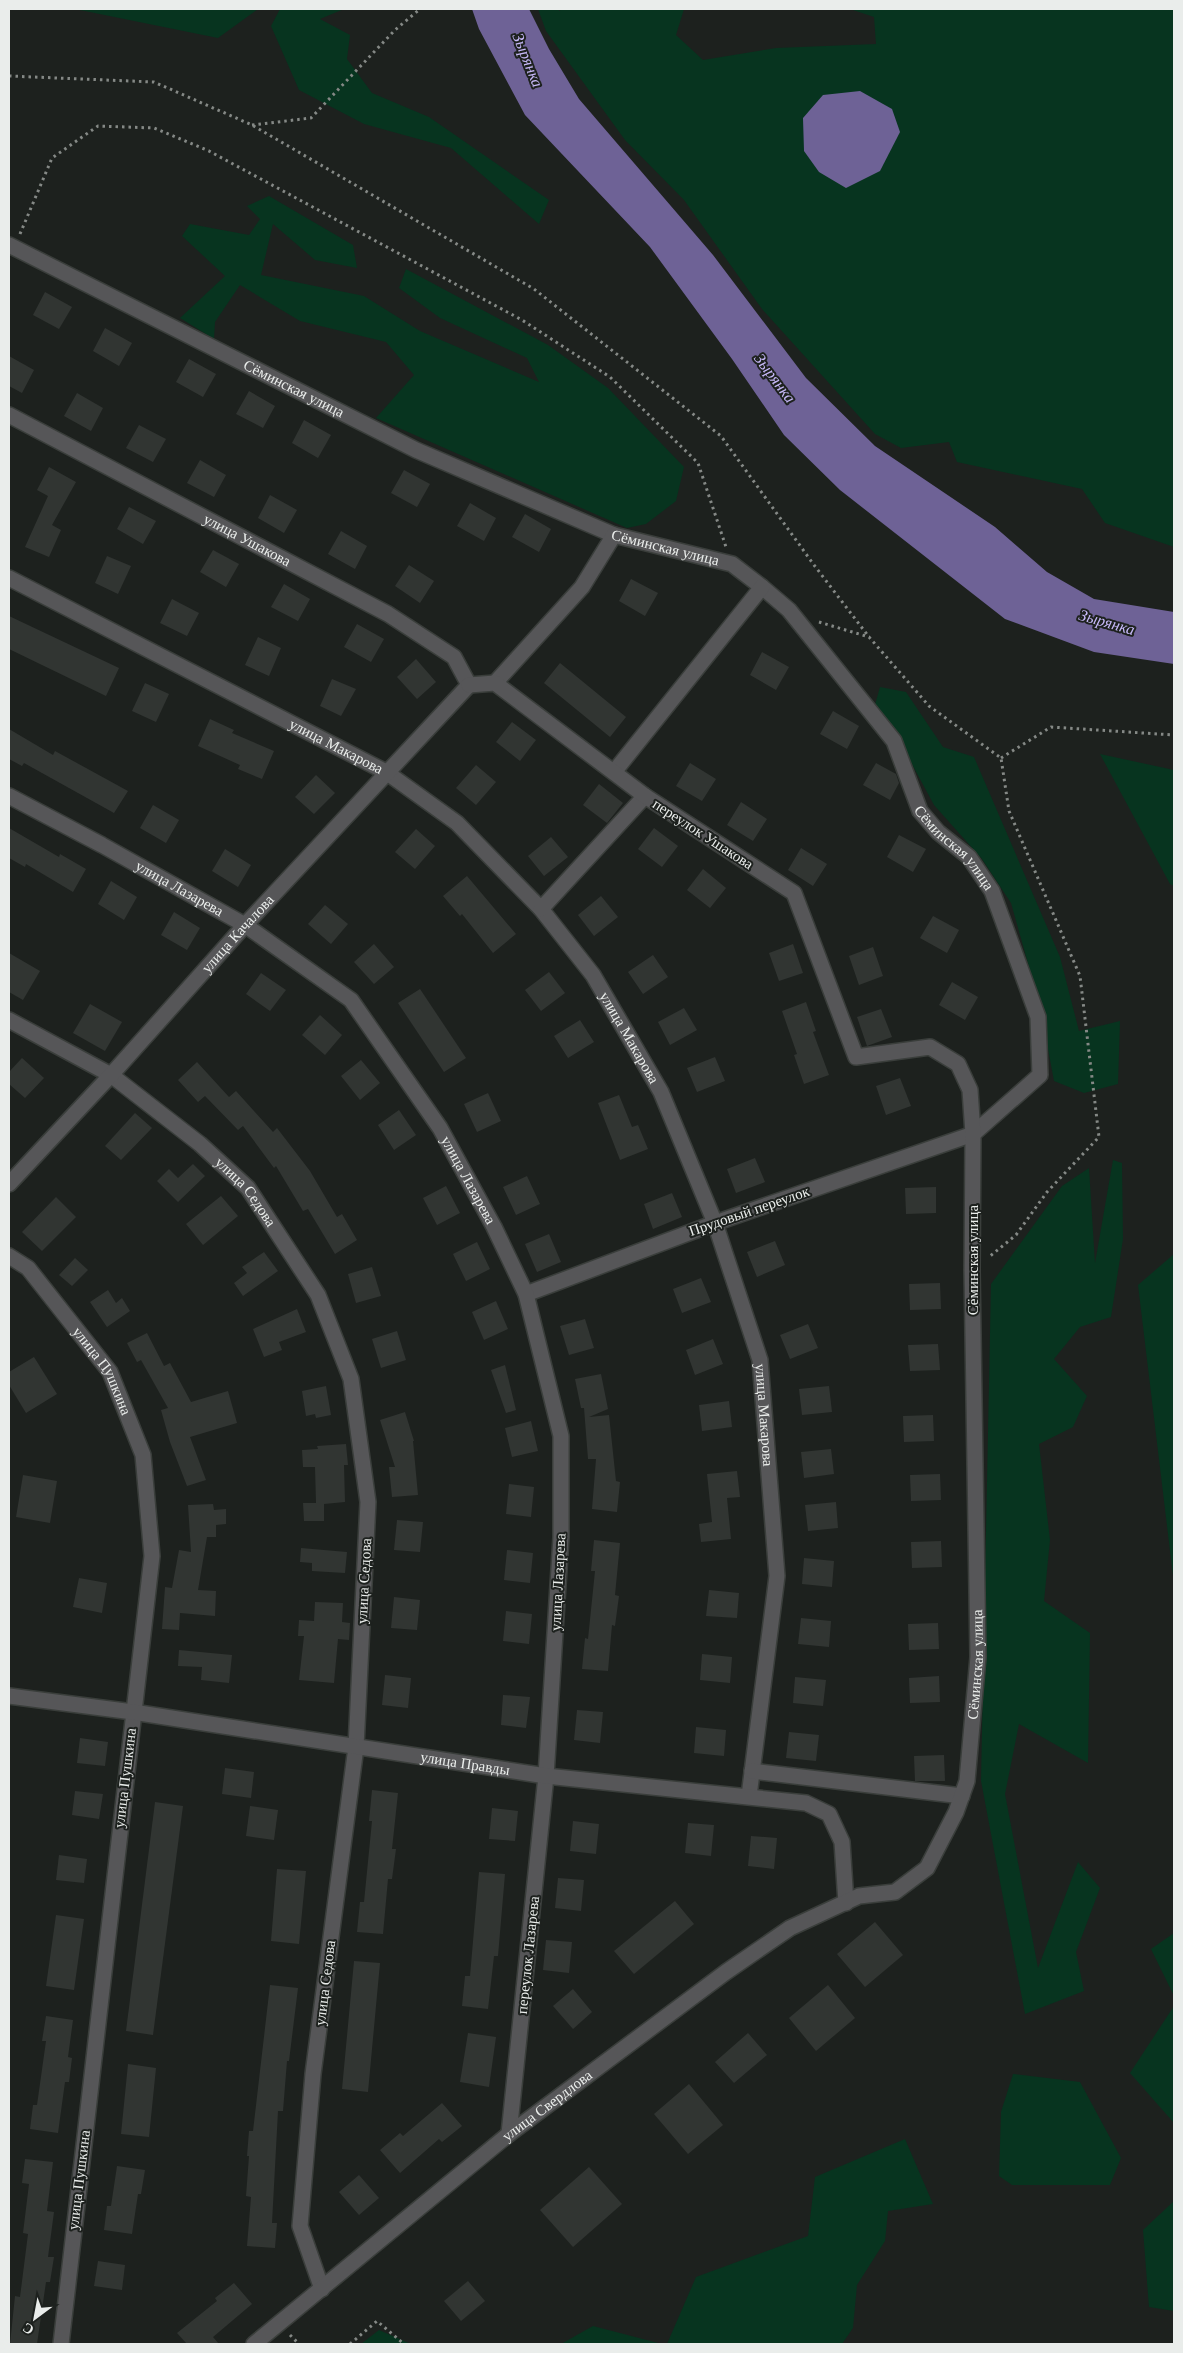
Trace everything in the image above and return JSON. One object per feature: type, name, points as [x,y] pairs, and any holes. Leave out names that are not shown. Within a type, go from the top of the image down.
[{"type":"street","name":"Сёминская улица","points":[[11,251],[416,450],[614,535],[732,564],[789,610],[894,741],[920,811],[938,832],[969,857],[992,890],[1038,1017],[1040,1075],[973,1134],[972,1270],[978,1658],[967,1780],[956,1812],[927,1868],[895,1892],[852,1900]]},
{"type":"street","name":"улица Ушакова","points":[[9,415],[388,614],[454,657],[468,685]]},
{"type":"street","points":[[468,685],[495,683],[582,587],[614,535]]},
{"type":"street","name":"улица Макарова","points":[[9,578],[386,772],[457,823],[541,909],[593,975],[661,1092],[715,1222],[760,1360],[777,1576],[749,1796]]},
{"type":"street","points":[[614,772],[762,587]]},
{"type":"street","name":"переулок Ушакова","points":[[495,683],[645,796],[794,893],[856,1057],[930,1047],[958,1064],[970,1090],[973,1134]]},
{"type":"street","name":"улица Качалова","points":[[9,1184],[111,1075],[245,924],[468,685]]},
{"type":"street","name":"улица Лазарева","points":[[9,796],[245,924],[351,1000],[440,1128],[494,1227],[526,1294],[561,1436],[561,1537],[546,1776]]},
{"type":"street","points":[[541,909],[645,796]]},
{"type":"street","name":"улица Седова","points":[[9,1020],[111,1075],[200,1144],[248,1188],[318,1295],[351,1379],[368,1502],[356,1747],[313,2074],[300,2226],[322,2289]]},
{"type":"street","name":"Прудовый переулок","points":[[526,1294],[715,1222],[973,1134]]},
{"type":"street","name":"улица Пушкина","points":[[9,1256],[28,1268],[110,1372],[144,1455],[152,1556],[61,2344]]},
{"type":"street","name":"улица Правды","points":[[9,1696],[133,1712],[546,1776],[806,1803],[829,1814],[842,1842],[852,1900]]},
{"type":"street","points":[[752,1771],[962,1796]]},
{"type":"street","name":"переулок Лазарева","points":[[509,2134],[546,1776]]},
{"type":"street","name":"улица Свердлова","points":[[254,2344],[509,2134],[726,1972],[790,1928],[852,1900]]},
{"type":"path","points":[[252,125],[311,118],[395,30],[420,9]]},
{"type":"path","points":[[9,76],[154,82],[252,125],[534,289],[721,436],[814,565],[870,637]]},
{"type":"path","points":[[11,251],[52,158],[98,126],[154,128],[209,151],[522,320],[610,377],[698,463],[732,564]]},
{"type":"path","points":[[1001,758],[1051,727],[1174,735]]},
{"type":"path","points":[[350,2344],[377,2321],[404,2344]]},
{"type":"green space","points":[[75,9],[258,9],[218,38]]},
{"type":"green space","points":[[280,9],[344,9],[320,19],[350,35],[347,59],[372,93],[429,117],[549,200],[539,224],[451,148],[364,124],[299,90],[271,26]]},
{"type":"green space","points":[[538,9],[559,9],[559,11],[562,9],[684,9],[676,35],[703,60],[776,48],[876,44],[874,17],[850,9],[1174,9],[1174,547],[1105,523],[1082,489],[957,462],[949,442],[901,448],[875,434],[762,309],[684,200],[625,140],[546,31]]},
{"type":"green space","points":[[269,196],[353,245],[357,268],[315,260],[273,224],[261,275],[364,296],[420,331],[539,382],[527,358],[440,318],[399,288],[406,269],[548,345],[608,388],[684,467],[676,501],[646,524],[627,528],[376,418],[414,375],[386,342],[300,321],[240,285],[215,322],[214,339],[180,318],[225,276],[182,236],[190,224],[249,235],[260,219],[247,206]]},
{"type":"green space","points":[[880,687],[906,692],[943,747],[974,757],[1060,957],[1079,1031],[1120,1021],[1118,1084],[1084,1093],[1054,1081],[1040,1006],[1011,903],[982,859],[934,805],[900,742],[874,708]]},
{"type":"green space","points":[[1100,754],[1174,770],[1174,886],[1170,884]]},
{"type":"green space","points":[[1113,1160],[1122,1163],[1123,1239],[1111,1317],[1080,1327],[1054,1359],[1087,1396],[1073,1427],[1039,1444],[1050,1540],[1044,1601],[1090,1633],[1088,1763],[1019,1724],[1005,1794],[1038,1968],[1078,1862],[1100,1888],[1076,1952],[1084,1991],[1025,2014],[981,1781],[991,1284],[1062,1186],[1089,1168],[1095,1263]]},
{"type":"green space","points":[[1174,1254],[1174,1584],[1138,1285]]},
{"type":"green space","points":[[1174,1933],[1174,1996],[1151,1949]]},
{"type":"green space","points":[[1174,2006],[1174,2123],[1130,2073]]},
{"type":"green space","points":[[1013,2074],[1080,2082],[1121,2158],[1110,2185],[1012,2185],[999,2176],[1001,2112]]},
{"type":"green space","points":[[905,2139],[933,2204],[888,2211],[885,2241],[857,2285],[853,2328],[842,2344],[667,2344],[696,2277],[808,2236],[815,2177]]},
{"type":"green space","points":[[1174,2201],[1174,2311],[1149,2307],[1143,2230]]},
{"type":"green space","points":[[593,2326],[662,2344],[561,2344]]},
{"type":"green space","points":[[379,2330],[411,2344],[361,2344]]},
{"type":"water","name":"Зырянка","points":[[472,9],[529,9],[549,49],[579,99],[713,255],[806,378],[875,446],[995,527],[1047,572],[1094,599],[1174,612],[1174,664],[1094,652],[1005,619],[840,490],[784,435],[732,359],[650,247],[525,115],[479,29]]},
{"type":"water","points":[[860,91],[892,109],[900,132],[880,171],[846,188],[819,172],[804,151],[803,118],[823,95]]},
{"type":"building","points":[[45,292],[72,307],[59,329],[33,315]]},
{"type":"building","points":[[105,328],[132,343],[119,366],[93,351]]},
{"type":"building","points":[[9,356],[34,370],[22,393],[9,386]]},
{"type":"building","points":[[189,359],[216,374],[203,397],[176,382]]},
{"type":"building","points":[[249,391],[275,406],[263,428],[236,414]]},
{"type":"building","points":[[77,393],[103,408],[91,431],[64,416]]},
{"type":"building","points":[[304,420],[331,435],[318,458],[292,443]]},
{"type":"building","points":[[139,425],[166,439],[153,462],[126,448]]},
{"type":"building","points":[[200,460],[226,475],[214,497],[187,483]]},
{"type":"building","points":[[49,467],[76,482],[52,525],[61,530],[49,557],[25,547],[48,496],[37,490]]},
{"type":"building","points":[[404,470],[430,484],[417,507],[391,493]]},
{"type":"building","points":[[270,495],[297,510],[284,533],[258,518]]},
{"type":"building","points":[[470,503],[496,518],[484,541],[457,526]]},
{"type":"building","points":[[129,507],[156,521],[143,544],[117,529]]},
{"type":"building","points":[[525,514],[551,529],[539,552],[512,537]]},
{"type":"building","points":[[341,531],[367,546],[355,569],[328,554]]},
{"type":"building","points":[[213,550],[239,564],[226,587],[200,572]]},
{"type":"building","points":[[107,556],[131,566],[118,594],[95,583]]},
{"type":"building","points":[[409,565],[434,581],[420,603],[395,586]]},
{"type":"building","points":[[631,579],[658,593],[645,616],[619,601]]},
{"type":"building","points":[[284,584],[310,599],[298,621],[271,607]]},
{"type":"building","points":[[172,599],[199,613],[187,636],[160,623]]},
{"type":"building","points":[[9,616],[119,668],[106,696],[9,649]]},
{"type":"building","points":[[357,624],[384,639],[371,662],[344,647]]},
{"type":"building","points":[[258,637],[281,648],[269,676],[245,665]]},
{"type":"building","points":[[762,652],[789,667],[776,690],[750,675]]},
{"type":"building","points":[[416,659],[436,682],[417,699],[397,677]]},
{"type":"building","points":[[560,663],[626,717],[610,737],[544,683]]},
{"type":"building","points":[[332,679],[356,689],[341,716],[320,706]]},
{"type":"building","points":[[145,683],[169,694],[156,722],[132,711]]},
{"type":"building","points":[[833,711],[859,726],[847,749],[820,734]]},
{"type":"building","points":[[210,719],[234,730],[232,733],[274,751],[262,779],[238,769],[240,765],[198,746]]},
{"type":"building","points":[[512,722],[536,740],[520,761],[496,742]]},
{"type":"building","points":[[9,729],[53,755],[55,751],[128,791],[114,813],[24,763],[22,766],[9,759]]},
{"type":"building","points":[[690,763],[716,779],[702,801],[676,786]]},
{"type":"building","points":[[876,763],[896,774],[899,783],[890,800],[863,785]]},
{"type":"building","points":[[476,765],[496,782],[476,805],[456,788]]},
{"type":"building","points":[[316,775],[335,793],[314,814],[295,797]]},
{"type":"building","points":[[599,784],[623,803],[607,823],[583,805]]},
{"type":"building","points":[[741,802],[767,819],[753,841],[727,825]]},
{"type":"building","points":[[153,805],[179,820],[166,843],[140,828]]},
{"type":"building","points":[[9,828],[59,857],[60,854],[86,869],[73,892],[26,864],[25,867],[9,858]]},
{"type":"building","points":[[654,828],[678,846],[662,867],[638,849]]},
{"type":"building","points":[[416,829],[435,846],[415,869],[395,852]]},
{"type":"building","points":[[899,835],[926,849],[913,872],[887,857]]},
{"type":"building","points":[[551,837],[568,857],[544,876],[528,856]]},
{"type":"building","points":[[801,848],[827,864],[813,886],[788,870]]},
{"type":"building","points":[[225,849],[251,865],[238,887],[212,871]]},
{"type":"building","points":[[703,869],[726,888],[710,908],[687,890]]},
{"type":"building","points":[[467,876],[516,934],[493,953],[462,914],[460,916],[443,896]]},
{"type":"building","points":[[111,881],[137,897],[124,920],[98,904]]},
{"type":"building","points":[[601,896],[618,917],[594,936],[578,915]]},
{"type":"building","points":[[325,905],[348,924],[331,944],[308,924]]},
{"type":"building","points":[[174,912],[200,928],[187,950],[161,935]]},
{"type":"building","points":[[933,916],[959,930],[947,953],[920,938]]},
{"type":"building","points":[[374,944],[394,967],[374,984],[354,962]]},
{"type":"building","points":[[793,944],[803,973],[779,981],[769,953]]},
{"type":"building","points":[[873,947],[883,976],[859,985],[849,956]]},
{"type":"building","points":[[9,953],[40,971],[23,1000],[9,992]]},
{"type":"building","points":[[653,955],[668,977],[643,994],[628,972]]},
{"type":"building","points":[[549,972],[565,993],[541,1011],[525,990]]},
{"type":"building","points":[[261,973],[286,990],[270,1011],[246,994]]},
{"type":"building","points":[[952,982],[978,997],[965,1020],[939,1005]]},
{"type":"building","points":[[420,989],[466,1058],[444,1072],[398,1003]]},
{"type":"building","points":[[806,1002],[816,1031],[813,1032],[829,1075],[804,1084],[794,1055],[797,1054],[782,1011]]},
{"type":"building","points":[[90,1004],[122,1022],[105,1051],[73,1033]]},
{"type":"building","points":[[684,1008],[697,1030],[670,1045],[658,1022]]},
{"type":"building","points":[[881,1009],[892,1037],[867,1046],[857,1017]]},
{"type":"building","points":[[320,1015],[342,1035],[325,1055],[302,1035]]},
{"type":"building","points":[[580,1020],[594,1042],[568,1058],[554,1036]]},
{"type":"building","points":[[715,1057],[725,1081],[697,1092],[687,1068]]},
{"type":"building","points":[[22,1058],[44,1078],[25,1098],[9,1084],[9,1072]]},
{"type":"building","points":[[361,1060],[380,1083],[360,1100],[341,1076]]},
{"type":"building","points":[[197,1062],[229,1097],[236,1091],[273,1132],[277,1128],[310,1171],[337,1217],[342,1214],[357,1240],[335,1254],[308,1209],[303,1211],[276,1166],[274,1168],[243,1126],[238,1130],[205,1096],[198,1102],[178,1080]]},
{"type":"building","points":[[900,1078],[911,1106],[886,1115],[876,1086]]},
{"type":"building","points":[[488,1093],[501,1121],[477,1132],[464,1104]]},
{"type":"building","points":[[619,1095],[632,1127],[638,1125],[648,1149],[620,1160],[598,1103]]},
{"type":"building","points":[[399,1110],[416,1135],[394,1150],[378,1125]]},
{"type":"building","points":[[135,1113],[152,1128],[121,1160],[105,1146]]},
{"type":"building","points":[[755,1158],[765,1182],[736,1193],[727,1169]]},
{"type":"building","points":[[193,1164],[205,1176],[178,1202],[157,1181],[169,1169],[178,1178]]},
{"type":"building","points":[[527,1176],[540,1204],[516,1215],[503,1187]]},
{"type":"building","points":[[446,1186],[460,1213],[437,1225],[423,1198]]},
{"type":"building","points":[[936,1187],[936,1213],[906,1214],[905,1188]]},
{"type":"building","points":[[672,1193],[682,1217],[653,1229],[644,1204]]},
{"type":"building","points":[[221,1196],[238,1216],[203,1245],[186,1224]]},
{"type":"building","points":[[56,1197],[76,1217],[42,1251],[22,1232]]},
{"type":"building","points":[[549,1234],[561,1262],[537,1272],[525,1244]]},
{"type":"building","points":[[775,1241],[785,1265],[757,1277],[747,1252]]},
{"type":"building","points":[[477,1242],[490,1269],[466,1281],[453,1254]]},
{"type":"building","points":[[264,1252],[278,1271],[243,1296],[234,1283],[247,1273],[242,1267]]},
{"type":"building","points":[[75,1258],[88,1270],[72,1286],[59,1275]]},
{"type":"building","points":[[372,1267],[381,1296],[356,1303],[348,1274]]},
{"type":"building","points":[[701,1278],[711,1302],[682,1313],[673,1289]]},
{"type":"building","points":[[940,1283],[941,1309],[910,1310],[909,1284]]},
{"type":"building","points":[[108,1290],[116,1303],[122,1298],[130,1311],[107,1327],[90,1302]]},
{"type":"building","points":[[496,1301],[508,1329],[484,1340],[472,1312]]},
{"type":"building","points":[[297,1309],[306,1332],[279,1342],[282,1350],[264,1357],[253,1329]]},
{"type":"building","points":[[585,1319],[594,1348],[569,1355],[560,1326]]},
{"type":"building","points":[[808,1324],[818,1348],[790,1359],[780,1335]]},
{"type":"building","points":[[397,1331],[406,1360],[381,1368],[372,1339]]},
{"type":"building","points":[[147,1333],[164,1366],[170,1363],[191,1402],[228,1391],[237,1423],[190,1437],[206,1480],[187,1486],[170,1442],[161,1410],[168,1408],[141,1360],[137,1362],[127,1343]]},
{"type":"building","points":[[713,1339],[723,1364],[695,1375],[686,1350]]},
{"type":"building","points":[[938,1344],[940,1370],[910,1371],[908,1345]]},
{"type":"building","points":[[34,1357],[57,1394],[26,1413],[9,1385],[9,1372]]},
{"type":"building","points":[[505,1365],[516,1410],[506,1413],[491,1370]]},
{"type":"building","points":[[601,1374],[608,1409],[589,1417],[609,1415],[616,1481],[620,1482],[617,1512],[592,1509],[596,1459],[588,1459],[584,1408],[581,1408],[575,1379]]},
{"type":"building","points":[[326,1386],[331,1415],[316,1418],[315,1414],[306,1416],[302,1391]]},
{"type":"building","points":[[829,1386],[832,1412],[802,1415],[799,1389]]},
{"type":"building","points":[[729,1401],[732,1427],[702,1431],[699,1405]]},
{"type":"building","points":[[405,1412],[414,1441],[418,1495],[392,1497],[389,1467],[395,1467],[380,1420]]},
{"type":"building","points":[[933,1415],[934,1441],[904,1442],[903,1416]]},
{"type":"building","points":[[531,1421],[538,1451],[512,1457],[505,1428]]},
{"type":"building","points":[[346,1444],[348,1465],[344,1465],[345,1502],[324,1504],[324,1521],[304,1521],[303,1503],[316,1503],[315,1467],[303,1467],[302,1450],[318,1449],[317,1446]]},
{"type":"building","points":[[831,1449],[834,1474],[804,1478],[801,1452]]},
{"type":"building","points":[[737,1471],[740,1497],[727,1498],[731,1539],[701,1542],[699,1524],[712,1522],[707,1474]]},
{"type":"building","points":[[940,1474],[941,1500],[911,1501],[910,1475]]},
{"type":"building","points":[[23,1475],[57,1481],[50,1523],[16,1517]]},
{"type":"building","points":[[509,1484],[534,1487],[531,1517],[506,1514]]},
{"type":"building","points":[[836,1502],[838,1528],[808,1531],[805,1505]]},
{"type":"building","points":[[213,1504],[214,1510],[226,1509],[226,1524],[216,1525],[216,1537],[207,1537],[198,1590],[216,1591],[215,1616],[180,1613],[179,1630],[162,1629],[165,1587],[172,1588],[179,1550],[191,1552],[188,1505]]},
{"type":"building","points":[[397,1520],[423,1522],[420,1552],[394,1550]]},
{"type":"building","points":[[594,1540],[620,1543],[615,1595],[619,1596],[615,1626],[612,1625],[608,1671],[582,1669],[585,1638],[588,1639],[595,1571],[591,1571]]},
{"type":"building","points":[[941,1541],[942,1567],[912,1568],[911,1542]]},
{"type":"building","points":[[301,1548],[347,1552],[345,1573],[312,1571],[312,1563],[300,1562]]},
{"type":"building","points":[[507,1550],[533,1553],[530,1583],[504,1580]]},
{"type":"building","points":[[804,1558],[834,1561],[832,1587],[802,1584]]},
{"type":"building","points":[[79,1578],[107,1583],[102,1613],[73,1607]]},
{"type":"building","points":[[709,1590],[739,1593],[737,1618],[706,1616]]},
{"type":"building","points":[[394,1597],[420,1600],[417,1630],[391,1628]]},
{"type":"building","points":[[315,1602],[343,1603],[342,1622],[350,1623],[349,1640],[338,1639],[334,1683],[299,1680],[304,1636],[298,1636],[299,1620],[314,1621]]},
{"type":"building","points":[[506,1611],[532,1614],[529,1644],[503,1641]]},
{"type":"building","points":[[801,1618],[831,1621],[829,1647],[798,1644]]},
{"type":"building","points":[[938,1623],[939,1649],[909,1650],[908,1624]]},
{"type":"building","points":[[179,1650],[232,1655],[229,1683],[201,1680],[202,1667],[178,1666]]},
{"type":"building","points":[[702,1654],[732,1657],[730,1683],[700,1680]]},
{"type":"building","points":[[385,1675],[411,1678],[408,1708],[382,1705]]},
{"type":"building","points":[[939,1676],[940,1702],[910,1703],[909,1678]]},
{"type":"building","points":[[795,1677],[826,1680],[823,1706],[793,1703]]},
{"type":"building","points":[[503,1695],[530,1697],[526,1728],[501,1725]]},
{"type":"building","points":[[577,1710],[603,1712],[600,1743],[574,1740]]},
{"type":"building","points":[[696,1727],[726,1730],[724,1756],[694,1753]]},
{"type":"building","points":[[789,1732],[819,1735],[816,1761],[786,1758]]},
{"type":"building","points":[[80,1738],[108,1742],[105,1766],[77,1763]]},
{"type":"building","points":[[944,1755],[945,1781],[915,1781],[914,1756]]},
{"type":"building","points":[[225,1768],[254,1772],[251,1798],[222,1794]]},
{"type":"building","points":[[372,1790],[398,1793],[392,1849],[396,1849],[392,1879],[388,1879],[383,1934],[357,1932],[360,1902],[364,1902],[372,1821],[369,1821]]},
{"type":"building","points":[[75,1791],[103,1794],[99,1819],[72,1815]]},
{"type":"building","points":[[155,1802],[183,1806],[153,2035],[126,2031]]},
{"type":"building","points":[[250,1806],[278,1810],[274,1840],[246,1836]]},
{"type":"building","points":[[492,1808],[518,1811],[515,1841],[489,1839]]},
{"type":"building","points":[[573,1821],[599,1824],[596,1854],[570,1851]]},
{"type":"building","points":[[688,1823],[714,1825],[711,1856],[685,1853]]},
{"type":"building","points":[[751,1836],[777,1838],[774,1869],[748,1866]]},
{"type":"building","points":[[59,1855],[87,1859],[84,1883],[56,1880]]},
{"type":"building","points":[[277,1869],[306,1871],[299,1944],[271,1941]]},
{"type":"building","points":[[479,1872],[505,1874],[498,1956],[494,1956],[488,2009],[462,2006],[465,1976],[470,1976]]},
{"type":"building","points":[[558,1878],[584,1880],[581,1911],[555,1908]]},
{"type":"building","points":[[675,1901],[694,1924],[634,1974],[614,1951]]},
{"type":"building","points":[[56,1915],[84,1919],[74,1990],[46,1986]]},
{"type":"building","points":[[875,1922],[903,1955],[865,1987],[837,1954]]},
{"type":"building","points":[[546,1940],[572,1942],[569,1973],[543,1970]]},
{"type":"building","points":[[354,1961],[380,1963],[368,2092],[342,2089]]},
{"type":"building","points":[[270,1985],[298,1988],[289,2061],[287,2061],[283,2111],[278,2111],[272,2223],[277,2223],[275,2248],[247,2246],[251,2197],[246,2196],[249,2131],[253,2131]]},
{"type":"building","points":[[828,1985],[855,2018],[816,2051],[789,2018]]},
{"type":"building","points":[[573,1989],[592,2012],[573,2029],[553,2006]]},
{"type":"building","points":[[46,2016],[73,2020],[68,2057],[72,2058],[69,2082],[65,2082],[58,2133],[30,2129],[33,2105],[37,2105],[46,2041],[42,2041]]},
{"type":"building","points":[[468,2033],[496,2037],[489,2087],[460,2082]]},
{"type":"building","points":[[748,2033],[767,2055],[734,2083],[715,2062]]},
{"type":"building","points":[[128,2064],[156,2068],[149,2137],[121,2134]]},
{"type":"building","points":[[689,2084],[723,2125],[688,2154],[654,2114]]},
{"type":"building","points":[[442,2103],[462,2126],[442,2142],[439,2139],[400,2173],[380,2150],[400,2133],[403,2136]]},
{"type":"building","points":[[25,2159],[53,2162],[47,2211],[54,2212],[48,2257],[54,2257],[50,2282],[46,2282],[37,2344],[10,2344],[15,2296],[20,2297],[28,2234],[23,2233],[29,2184],[22,2183]]},
{"type":"building","points":[[117,2166],[145,2170],[141,2194],[138,2194],[132,2234],[104,2230],[107,2206],[111,2206]]},
{"type":"building","points":[[589,2167],[622,2204],[573,2247],[540,2210]]},
{"type":"building","points":[[359,2175],[379,2198],[359,2215],[339,2192]]},
{"type":"building","points":[[98,2261],[125,2265],[122,2290],[94,2286]]},
{"type":"building","points":[[468,2281],[485,2301],[461,2321],[444,2301]]},
{"type":"building","points":[[234,2283],[252,2304],[213,2337],[219,2344],[187,2344],[177,2333],[217,2301],[215,2298]]}]
